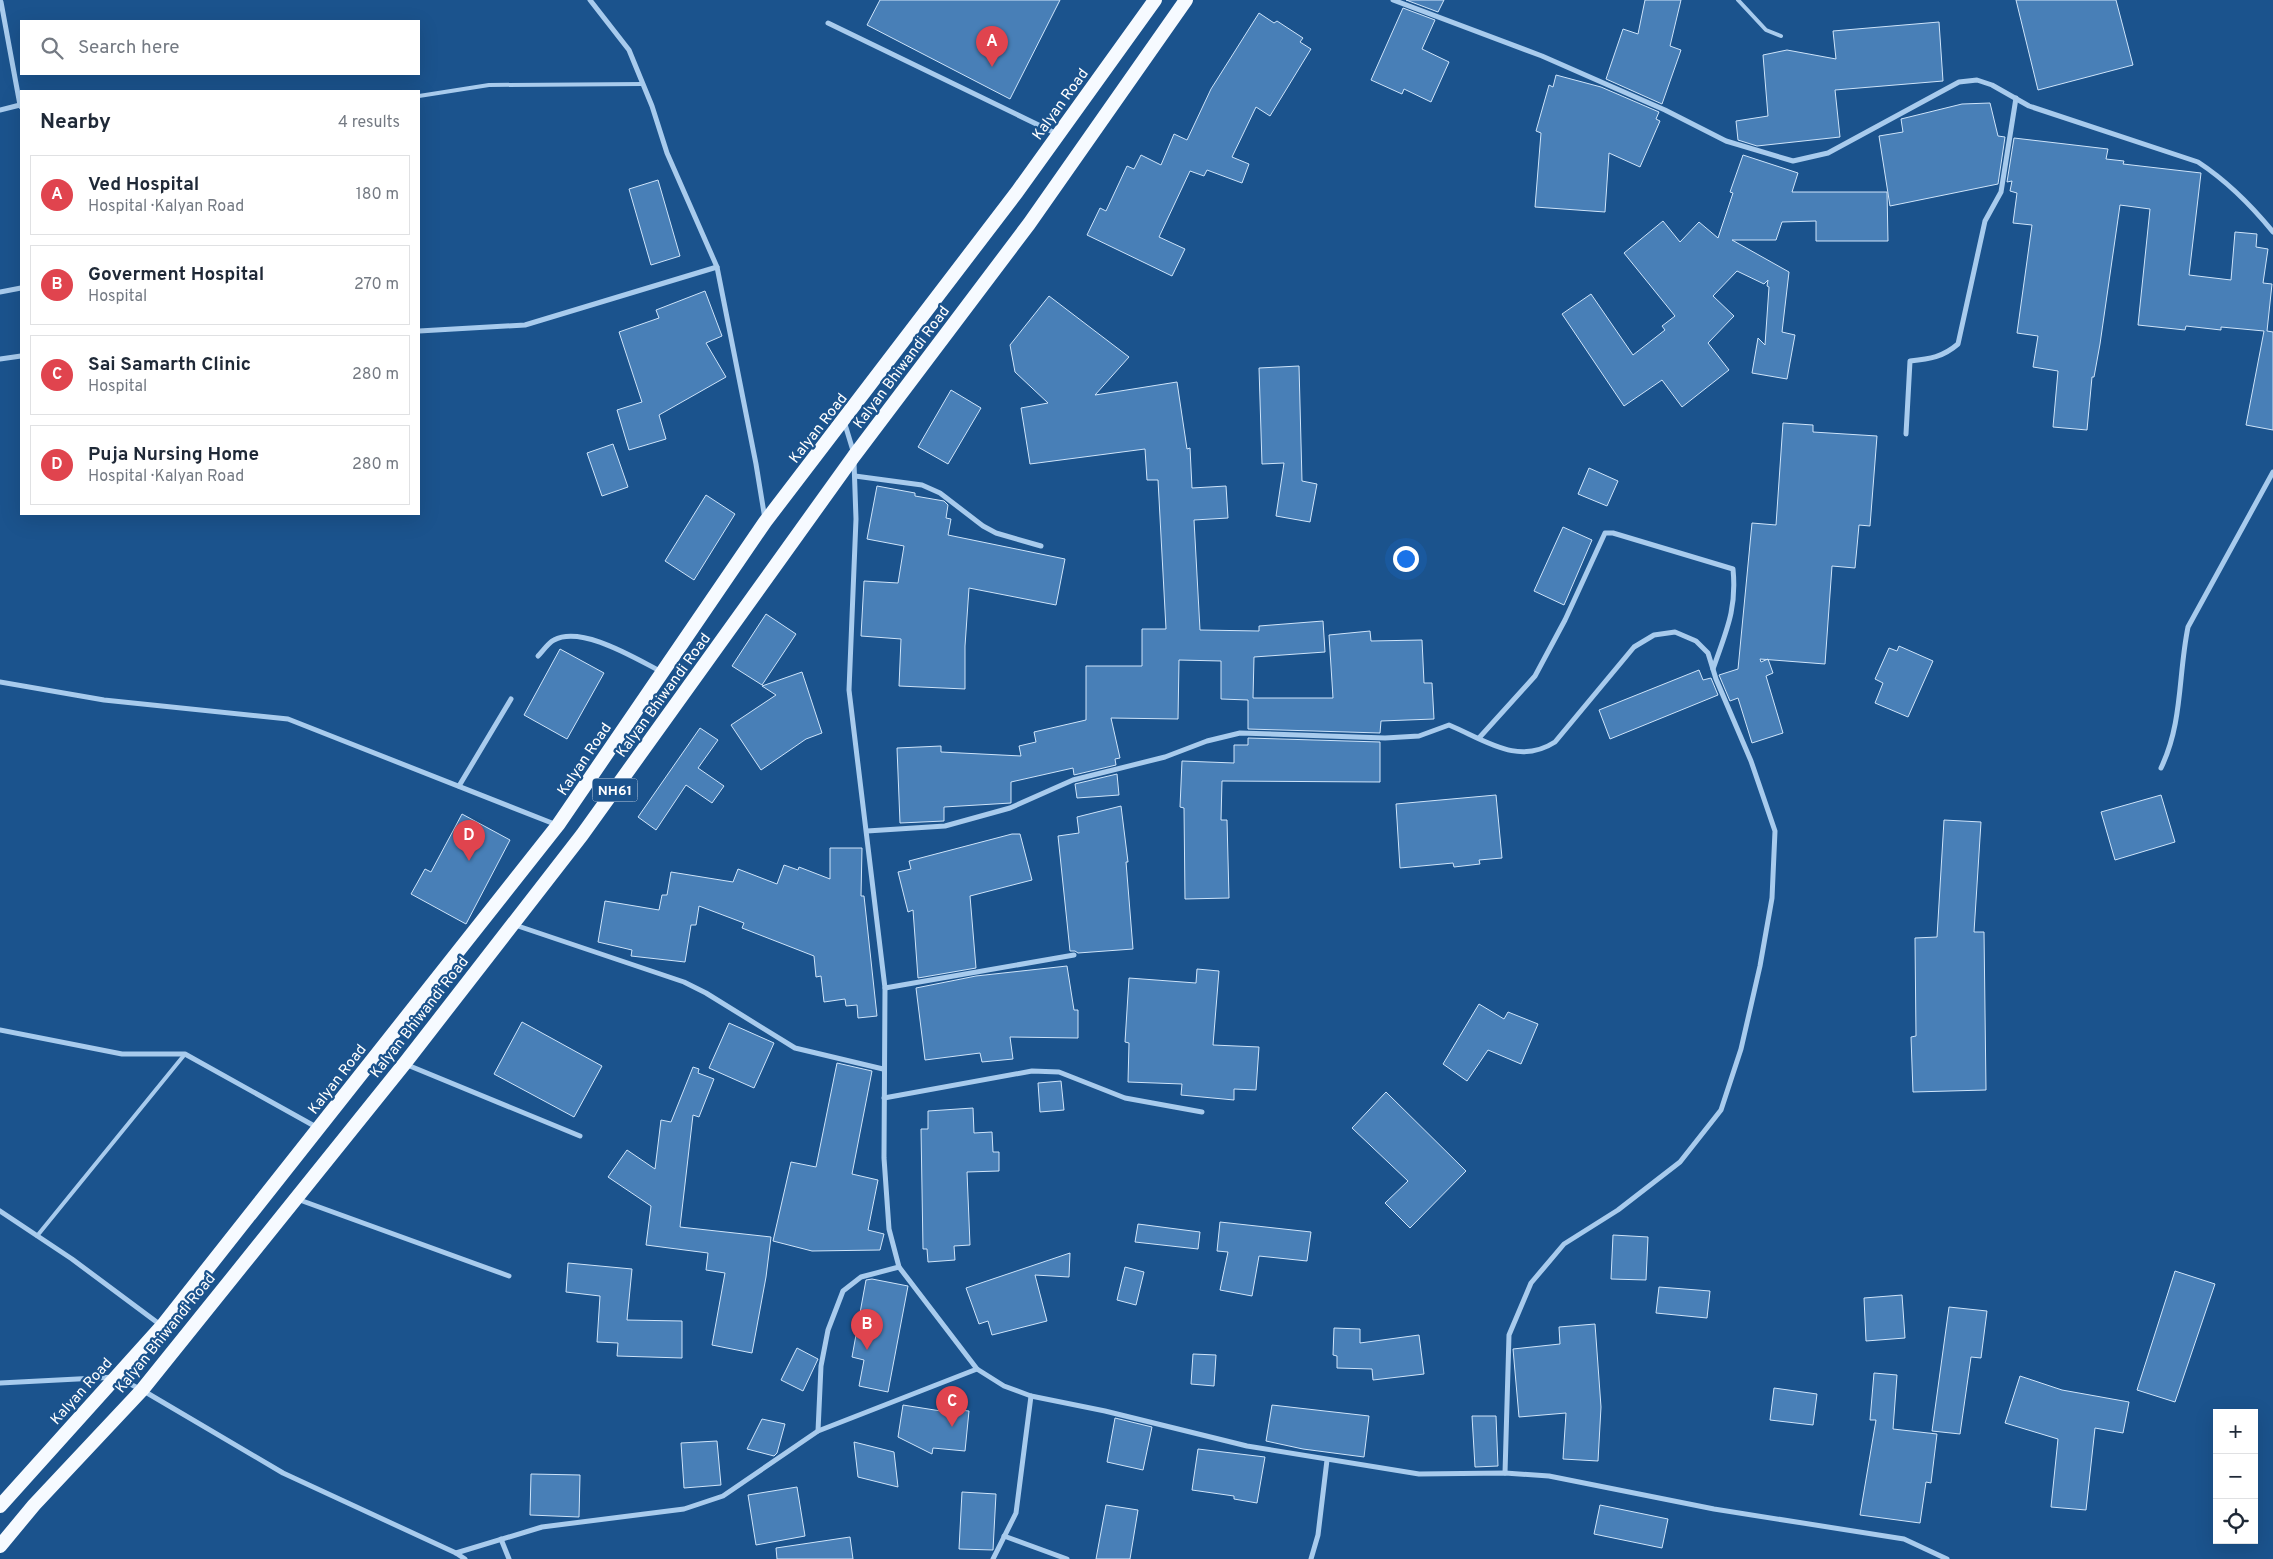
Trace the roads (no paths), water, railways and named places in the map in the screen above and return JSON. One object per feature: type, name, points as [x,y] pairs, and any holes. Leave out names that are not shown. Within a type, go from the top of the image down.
[{"type":"highway","name":"Kalyan Road","points":[[0,1506],[162,1326],[558,826],[765,522],[1017,192],[1155,0]]},
{"type":"highway","name":"Kalyan Bhiwandi Road","points":[[0,1546],[34,1504],[142,1390],[294,1198],[405,1064],[582,835],[854,456],[1029,224],[1186,0]]},
{"type":"street","points":[[590,0],[630,50],[666,153],[717,267],[756,464],[765,522]]},
{"type":"street","points":[[1393,0],[1542,56],[1665,110],[1726,141],[1793,161],[1828,153],[1960,82],[1977,80],[2029,106],[2179,154],[2198,162],[2218,175],[2251,206],[2273,232]]},
{"type":"street","points":[[1,2],[20,101]]},
{"type":"street","points":[[828,23],[1058,134]]},
{"type":"street","points":[[1906,434],[1910,361],[1946,354],[1958,344],[1985,221],[2001,192],[2016,98]]},
{"type":"street","points":[[0,110],[20,106]]},
{"type":"street","points":[[420,331],[525,325],[717,267]]},
{"type":"street","points":[[0,292],[20,288]]},
{"type":"street","points":[[0,359],[20,356]]},
{"type":"street","points":[[844,420],[854,456],[856,519],[849,690],[885,988],[883,1070],[884,1158],[889,1229],[899,1267],[978,1369],[1004,1386],[1030,1396],[1105,1411],[1247,1446],[1420,1474],[1505,1473],[1549,1476],[1714,1509],[1904,1539],[1947,1559]]},
{"type":"street","points":[[2161,768],[2171,747],[2178,719],[2188,627],[2273,472]]},
{"type":"street","points":[[855,476],[922,485],[940,493],[996,533],[1041,546]]},
{"type":"street","points":[[1479,738],[1536,676],[1565,620],[1605,533],[1613,532],[1733,569],[1736,593],[1731,618],[1713,669]]},
{"type":"street","points":[[867,831],[945,826],[1010,808],[1073,780],[1165,757],[1207,741],[1240,733],[1402,737],[1419,736],[1449,725],[1520,754],[1542,750],[1554,742],[1634,647],[1654,635],[1675,632],[1696,640],[1708,653],[1751,761],[1775,831],[1772,898],[1760,966],[1741,1049],[1722,1110],[1680,1162],[1618,1210],[1564,1244],[1531,1283],[1509,1335],[1505,1473]]},
{"type":"street","points":[[538,656],[553,640],[570,636],[605,643],[662,673]]},
{"type":"street","points":[[0,682],[104,700],[288,719],[558,826]]},
{"type":"street","points":[[459,786],[511,699]]},
{"type":"street","points":[[513,924],[684,982],[795,1048],[883,1070]]},
{"type":"street","points":[[885,988],[1074,956]]},
{"type":"street","points":[[0,1030],[122,1054],[185,1054],[319,1129]]},
{"type":"street","points":[[405,1064],[580,1136]]},
{"type":"street","points":[[884,1098],[1032,1071],[1059,1072],[1125,1098],[1202,1112]]},
{"type":"street","points":[[294,1198],[508,1276]]},
{"type":"street","points":[[0,1211],[72,1259],[162,1326]]},
{"type":"street","points":[[818,1431],[821,1366],[828,1330],[843,1291],[861,1277],[899,1267]]},
{"type":"street","points":[[456,1553],[542,1527],[684,1509],[723,1496],[818,1431],[978,1369]]},
{"type":"street","points":[[0,1383],[116,1377],[142,1390],[283,1473],[456,1553],[465,1559]]},
{"type":"street","points":[[993,1559],[1016,1513],[1030,1396]]},
{"type":"street","points":[[1312,1559],[1318,1535],[1328,1460]]},
{"type":"street","points":[[1004,1536],[1067,1559]]},
{"type":"street","points":[[501,1539],[509,1559]]},
{"type":"lane","points":[[1738,0],[1766,30],[1781,36]]},
{"type":"lane","points":[[420,96],[489,85],[643,84]]},
{"type":"lane","points":[[37,1236],[185,1054]]},
{"type":"place","name":"Ved Hospital","points":[[992,67]]},
{"type":"place","name":"Puja Nursing Home","points":[[469,861]]},
{"type":"place","name":"Goverment Hospital","points":[[867,1350]]},
{"type":"place","name":"Sai Samarth Clinic","points":[[952,1427]]}]
